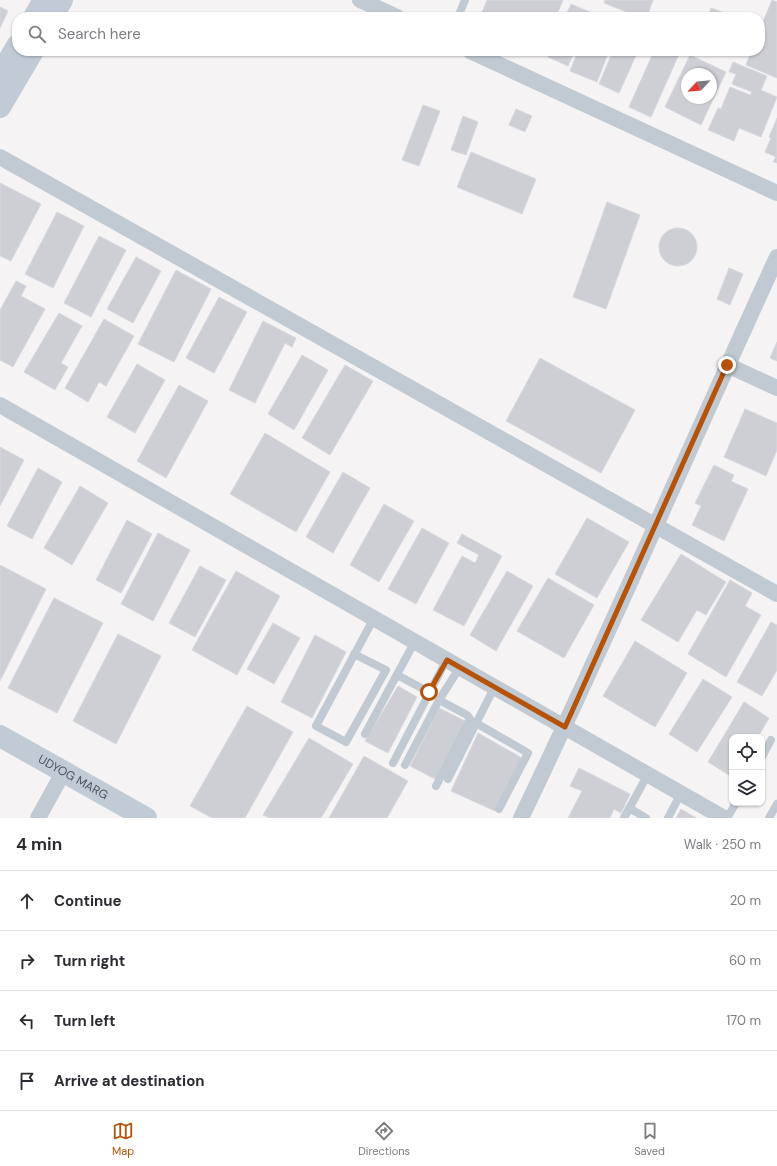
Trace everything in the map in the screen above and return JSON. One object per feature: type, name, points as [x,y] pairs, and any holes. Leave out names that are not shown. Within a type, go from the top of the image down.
[{"type":"street","points":[[37,12],[44,0]]},
{"type":"street","points":[[55,12],[62,0]]},
{"type":"street","points":[[360,0],[386,12]]},
{"type":"street","points":[[0,75],[12,55]]},
{"type":"street","points":[[0,107],[29,56]]},
{"type":"street","points":[[481,56],[777,193]]},
{"type":"street","points":[[0,157],[777,594]]},
{"type":"street","points":[[521,818],[565,727],[777,257]]},
{"type":"street","points":[[727,365],[777,388]]},
{"type":"street","points":[[0,405],[726,818]]},
{"type":"street","name":"UDYOG MARG","points":[[0,736],[146,818]]},
{"type":"street","points":[[38,818],[64,771]]},
{"type":"lane","points":[[460,12],[465,0]]},
{"type":"lane","points":[[354,654],[386,670],[346,742],[316,726],[354,654],[374,618]]},
{"type":"lane","points":[[365,734],[415,641]]},
{"type":"lane","points":[[393,763],[429,692],[454,663]]},
{"type":"lane","points":[[405,765],[439,700],[454,663]]},
{"type":"lane","points":[[397,675],[429,692]]},
{"type":"lane","points":[[448,779],[495,686]]},
{"type":"lane","points":[[436,786],[470,719],[467,715],[439,700]]},
{"type":"lane","points":[[476,723],[528,753],[499,809]]},
{"type":"lane","points":[[765,752],[772,740]]},
{"type":"lane","points":[[624,818],[648,774]]},
{"type":"lane","points":[[668,818],[681,793]]},
{"type":"lane","points":[[769,818],[777,804]]},
{"type":"lane","points":[[726,818],[734,806]]},
{"type":"lane","points":[[630,808],[646,818]]},
{"type":"building","points":[[487,0],[563,0],[558,12],[482,12]]},
{"type":"building","points":[[605,0],[653,0],[649,12],[626,12],[604,3]]},
{"type":"building","points":[[772,0],[777,2],[777,78],[746,65],[749,56],[765,56],[765,17]]},
{"type":"building","points":[[571,4],[590,12],[567,12]]},
{"type":"building","points":[[0,7],[8,11],[0,28]]},
{"type":"building","points":[[711,8],[722,12],[710,12]]},
{"type":"building","points":[[548,56],[573,56],[568,66]]},
{"type":"building","points":[[576,56],[607,56],[597,82],[570,71]]},
{"type":"building","points":[[611,56],[636,56],[619,93],[599,84]]},
{"type":"building","points":[[652,56],[678,56],[651,117],[629,107]]},
{"type":"building","points":[[690,56],[692,56],[726,72],[717,91],[717,68],[684,68]]},
{"type":"building","points":[[733,62],[767,76],[761,90],[777,97],[761,137],[739,128],[734,141],[708,130],[718,108],[721,109],[730,87],[750,95],[752,92],[732,84],[736,74],[729,72]]},
{"type":"building","points":[[681,74],[681,104],[711,104],[701,125],[665,107]]},
{"type":"building","points":[[423,105],[440,111],[419,166],[402,160]]},
{"type":"building","points":[[516,109],[532,116],[525,132],[509,125]]},
{"type":"building","points":[[463,116],[478,122],[466,155],[451,150]]},
{"type":"building","points":[[777,118],[777,163],[773,162],[776,157],[765,152],[771,138],[769,137]]},
{"type":"building","points":[[471,152],[536,179],[522,214],[457,187]]},
{"type":"building","points":[[0,183],[41,204],[11,261],[0,256]]},
{"type":"building","points":[[607,202],[640,215],[606,309],[573,297]]},
{"type":"building","points":[[57,212],[84,226],[53,288],[25,274]]},
{"type":"building","points":[[674,228],[682,228],[692,233],[696,240],[696,254],[692,261],[682,266],[674,266],[664,261],[662,258],[659,251],[659,243],[664,233],[667,231]]},
{"type":"building","points":[[99,236],[126,250],[91,317],[64,303]]},
{"type":"building","points":[[136,257],[161,271],[133,323],[107,309]]},
{"type":"building","points":[[729,268],[743,274],[730,305],[717,299]]},
{"type":"building","points":[[176,270],[211,289],[174,362],[138,344]]},
{"type":"building","points":[[16,281],[26,286],[21,296],[45,309],[13,367],[0,360],[0,310]]},
{"type":"building","points":[[219,297],[247,312],[214,373],[186,358]]},
{"type":"building","points":[[59,313],[82,326],[61,363],[68,367],[55,390],[24,372]]},
{"type":"building","points":[[104,319],[134,336],[106,386],[99,382],[88,402],[65,388]]},
{"type":"building","points":[[263,321],[296,338],[292,347],[285,343],[255,403],[229,390]]},
{"type":"building","points":[[777,342],[777,361],[770,358]]},
{"type":"building","points":[[302,355],[328,370],[294,430],[268,414]]},
{"type":"building","points":[[540,358],[635,410],[601,473],[506,421]]},
{"type":"building","points":[[137,364],[165,380],[135,433],[107,417]]},
{"type":"building","points":[[345,365],[373,381],[330,455],[302,438]]},
{"type":"building","points":[[179,385],[208,401],[166,478],[137,461]]},
{"type":"building","points":[[745,409],[777,423],[777,450],[766,476],[724,457]]},
{"type":"building","points":[[265,433],[330,472],[296,532],[230,494]]},
{"type":"building","points":[[0,447],[24,460],[0,506]]},
{"type":"building","points":[[714,465],[734,475],[731,481],[748,489],[724,541],[692,525],[701,506],[695,503]]},
{"type":"building","points":[[38,468],[62,482],[32,539],[7,526]]},
{"type":"building","points":[[343,472],[370,488],[333,553],[306,537]]},
{"type":"building","points":[[80,486],[108,503],[72,565],[44,548]]},
{"type":"building","points":[[384,504],[414,521],[379,582],[350,565]]},
{"type":"building","points":[[587,518],[629,542],[597,598],[555,574]]},
{"type":"building","points":[[127,520],[152,534],[121,593],[96,580]]},
{"type":"building","points":[[422,528],[449,543],[416,604],[388,589]]},
{"type":"building","points":[[158,533],[190,550],[153,621],[121,604]]},
{"type":"building","points":[[462,534],[502,556],[464,626],[433,610],[462,556],[475,563],[479,555],[457,543]]},
{"type":"building","points":[[681,554],[726,582],[706,615],[697,610],[678,642],[641,620]]},
{"type":"building","points":[[0,565],[46,589],[0,681]]},
{"type":"building","points":[[200,566],[226,580],[195,637],[169,623]]},
{"type":"building","points":[[236,571],[280,596],[237,675],[192,650]]},
{"type":"building","points":[[507,571],[533,586],[496,651],[470,635]]},
{"type":"building","points":[[548,578],[594,605],[564,658],[517,631]]},
{"type":"building","points":[[730,580],[752,593],[745,606],[761,615],[726,677],[688,654]]},
{"type":"building","points":[[54,598],[103,623],[57,713],[8,688]]},
{"type":"building","points":[[771,622],[777,625],[777,670],[762,696],[737,682]]},
{"type":"building","points":[[273,623],[300,638],[274,684],[247,669]]},
{"type":"building","points":[[118,634],[161,656],[116,744],[73,721]]},
{"type":"building","points":[[315,635],[346,652],[312,718],[281,702]]},
{"type":"building","points":[[635,641],[687,673],[655,727],[603,696]]},
{"type":"building","points":[[703,679],[732,697],[697,752],[669,734]]},
{"type":"building","points":[[398,686],[417,697],[388,753],[365,741]]},
{"type":"building","points":[[744,702],[769,718],[760,734],[729,734],[729,775],[708,762]]},
{"type":"building","points":[[247,706],[293,732],[245,818],[212,818],[190,806]]},
{"type":"building","points":[[439,708],[467,722],[437,780],[410,766]]},
{"type":"building","points":[[478,733],[522,758],[495,811],[451,791]]},
{"type":"building","points":[[309,738],[353,764],[321,818],[269,818],[263,815]]},
{"type":"building","points":[[364,756],[408,781],[387,818],[329,818]]},
{"type":"building","points":[[579,768],[630,794],[621,813],[614,809],[610,818],[568,818],[582,791],[570,786]]},
{"type":"building","points":[[681,809],[696,818],[676,818]]},
{"type":"route","points":[[429,692],[447,660],[565,727],[727,365]]}]
